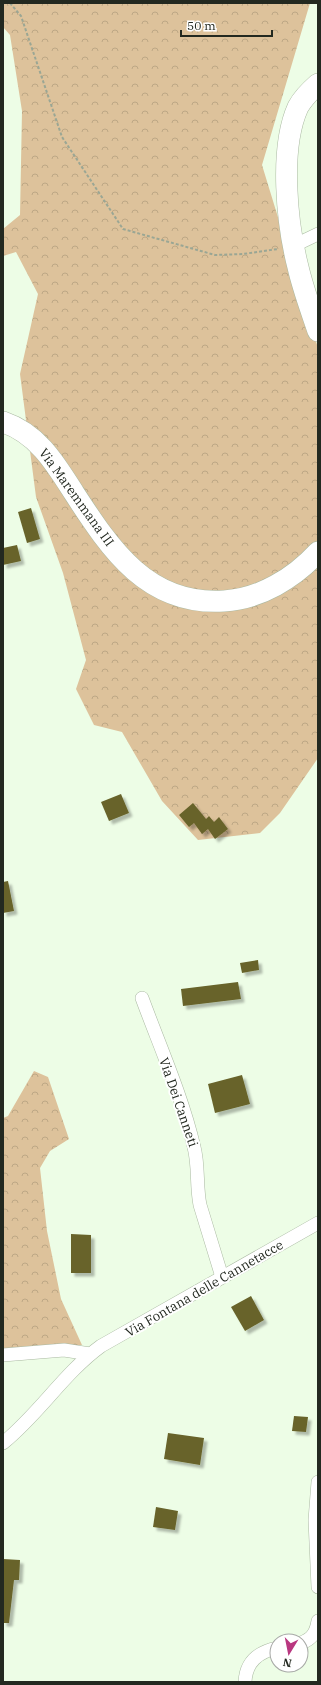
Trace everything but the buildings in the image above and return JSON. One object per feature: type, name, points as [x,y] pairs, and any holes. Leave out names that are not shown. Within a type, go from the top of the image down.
[{"type":"main road","points":[[318,84],[306,96],[299,106],[290,140],[288,201],[293,246],[300,276],[318,331]]},
{"type":"main road","name":"Via Maremmana III","points":[[3,422],[22,431],[47,452],[106,539],[139,574],[152,585],[169,594],[193,600],[217,601],[230,601],[254,595],[280,584],[299,571],[318,552]]},
{"type":"street","points":[[293,246],[318,234]]},
{"type":"street","name":"Via Dei Canneti","points":[[142,998],[182,1104],[193,1141],[200,1205],[222,1277]]},
{"type":"street","name":"Via Fontana delle Cannetacce","points":[[3,1444],[30,1419],[90,1354],[108,1342],[318,1223]]},
{"type":"street","points":[[3,1355],[64,1350],[90,1354]]},
{"type":"street","points":[[318,1482],[316,1527],[318,1587]]},
{"type":"street","points":[[309,1639],[314,1635],[318,1622]]},
{"type":"street","points":[[245,1682],[246,1672],[253,1659],[263,1652],[269,1650]]},
{"type":"path","points":[[10,3],[21,16],[62,138],[123,230],[215,255],[243,254],[293,246]]},
{"type":"green space","points":[[3,3],[310,3],[262,165],[318,348],[318,758],[280,813],[260,833],[198,840],[162,801],[122,732],[94,725],[76,689],[86,660],[63,573],[36,497],[20,374],[38,294],[16,252],[3,256],[3,229],[20,215],[22,111],[10,35],[3,27]]},
{"type":"green space","points":[[34,1071],[48,1077],[69,1139],[50,1151],[40,1168],[47,1231],[61,1299],[82,1345],[38,1351],[3,1352],[3,1118],[8,1116]]}]
